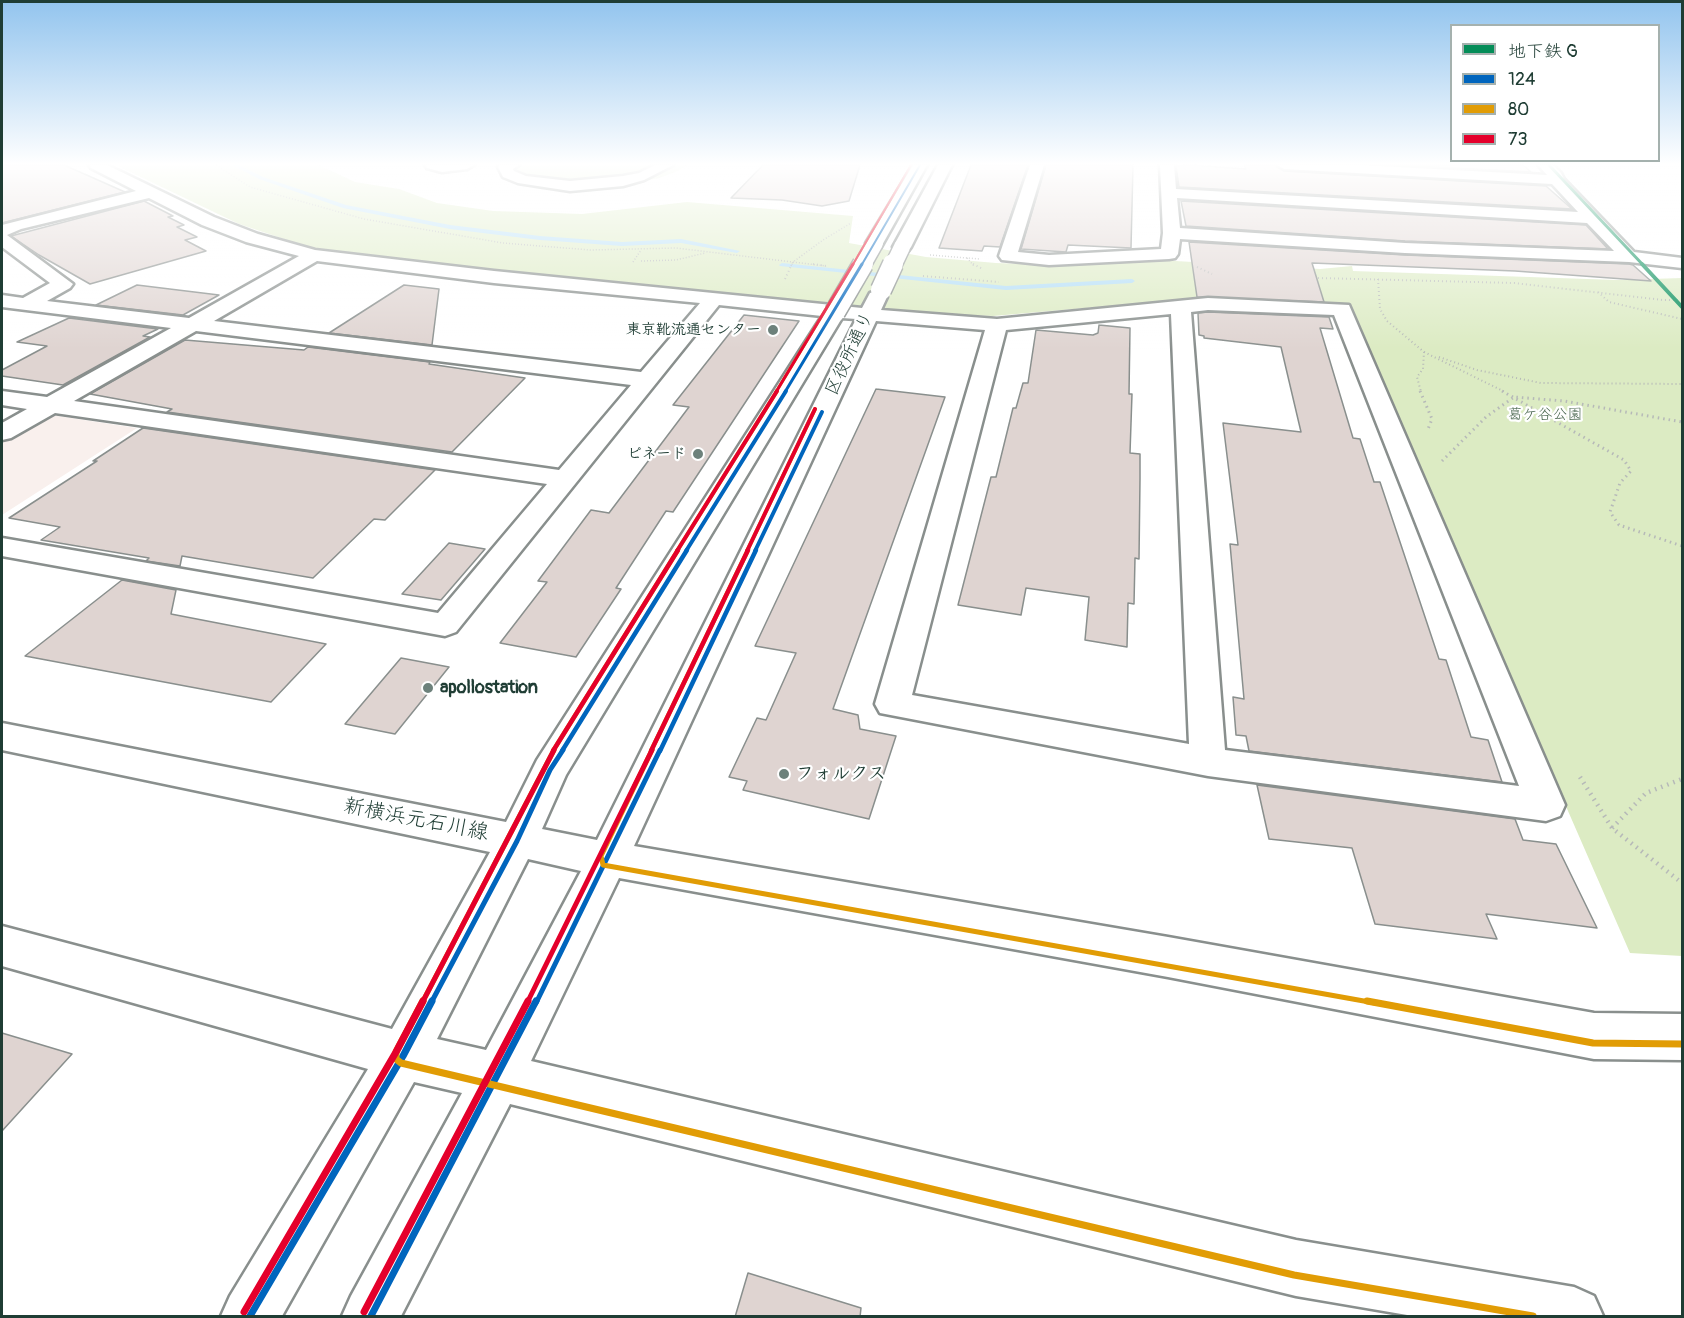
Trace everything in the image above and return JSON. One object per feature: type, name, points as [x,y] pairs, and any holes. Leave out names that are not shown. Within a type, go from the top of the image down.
[{"type":"street","points":[[222,227],[252,238],[314,255],[494,277],[835,312],[855,309],[867,296],[874,302]]},
{"type":"street","name":"区役所通り","points":[[250,1317],[404,1056],[517,841],[550,770],[835,312],[884,227]]},
{"type":"street","name":"区役所通り","points":[[371,1317],[498,1077],[608,859],[874,302],[913,227]]},
{"type":"street","points":[[1017,227],[1008,256],[1049,260],[1169,254],[1172,227]]},
{"type":"street","points":[[1599,227],[1629,257]]},
{"type":"street","points":[[1172,233],[1405,248],[1629,257],[1683,263]]},
{"type":"street","points":[[2,239],[63,284],[26,304]]},
{"type":"street","points":[[2,433],[314,255]]},
{"type":"street","points":[[2,547],[445,625],[714,299]]},
{"type":"street","points":[[2,301],[648,380]]},
{"type":"street","points":[[835,312],[874,302],[997,325],[1208,304],[1342,309],[1546,805],[1208,762],[892,704],[997,325]]},
{"type":"street","points":[[818,339],[831,336],[842,323],[874,302]]},
{"type":"street","points":[[1181,307],[1208,762]]},
{"type":"street","points":[[2,398],[566,479]]},
{"type":"street","name":"新横浜元石川線","points":[[2,736],[608,859],[1168,957],[1594,1035],[1683,1037]]},
{"type":"street","points":[[2,946],[404,1056],[1296,1268],[1574,1317]]},
{"type":"path","points":[[789,272],[793,263],[845,227]]},
{"type":"path","points":[[633,262],[641,249]]},
{"type":"path","points":[[657,249],[666,260]]},
{"type":"path","points":[[921,254],[994,260],[1008,256]]},
{"type":"path","points":[[1378,279],[1380,309],[1388,321],[1424,352],[1514,397],[1624,460],[1631,471],[1620,483],[1610,512],[1619,525],[1683,546]]},
{"type":"path","points":[[1683,300],[1662,300],[1598,291],[1609,302],[1683,319]]},
{"type":"path","points":[[1424,352],[1477,370],[1541,383],[1658,386],[1683,384]]},
{"type":"path","points":[[1424,352],[1423,369],[1417,377],[1418,386],[1432,419],[1427,427],[1431,436]]},
{"type":"path","points":[[1438,453],[1442,461],[1486,417],[1514,397],[1564,401],[1683,422]]},
{"type":"path","points":[[1579,776],[1612,828],[1683,884]]},
{"type":"path","points":[[1612,828],[1646,794],[1683,779]]},
{"type":"shaded area","points":[[51,415],[137,428],[2,515],[2,443]]},
{"type":"green space","name":"葛ケ谷公園","points":[[247,227],[851,227],[849,243],[926,257],[996,263],[1054,265],[1157,260],[1320,269],[1352,266],[1353,271],[1617,280],[1682,278],[1682,956],[1630,953],[1348,307],[1262,300],[1178,300],[993,316],[907,313],[466,268],[317,250]]},
{"type":"building","points":[[47,227],[179,227],[197,237],[185,240],[206,251],[90,284],[11,236]]},
{"type":"building","points":[[947,227],[1007,227],[1000,247],[984,246],[982,251],[939,248]]},
{"type":"building","points":[[1028,227],[1132,227],[1131,248],[1068,245],[1066,252],[1021,249]]},
{"type":"building","points":[[1193,227],[1587,227],[1608,249],[1405,241]]},
{"type":"building","points":[[1189,242],[1405,255],[1629,264],[1651,281],[1515,271],[1312,263],[1324,302],[1197,297]]},
{"type":"building","points":[[137,285],[219,295],[183,315],[96,305]]},
{"type":"building","points":[[404,285],[439,289],[432,345],[329,333]]},
{"type":"building","points":[[1198,313],[1329,317],[1333,329],[1320,328],[1353,438],[1360,439],[1374,482],[1380,482],[1439,659],[1446,660],[1471,737],[1488,740],[1502,782],[1249,751],[1246,736],[1236,735],[1233,697],[1244,699],[1230,544],[1238,545],[1223,423],[1301,432],[1281,347],[1204,338],[1199,335]]},
{"type":"building","points":[[744,315],[799,321],[673,512],[666,511],[616,588],[621,589],[576,657],[500,643],[547,582],[538,581],[591,510],[609,513],[689,407],[673,405]]},
{"type":"building","points":[[69,318],[158,329],[143,336],[150,337],[63,385],[2,376],[2,370],[47,346],[17,342]]},
{"type":"building","points":[[1099,325],[1130,328],[1129,394],[1132,394],[1130,453],[1140,454],[1140,479],[1139,559],[1135,558],[1134,604],[1128,603],[1127,647],[1085,640],[1089,597],[1026,588],[1021,615],[958,605],[991,477],[996,477],[1013,408],[1016,408],[1023,383],[1028,383],[1036,330],[1093,335],[1098,333]]},
{"type":"building","points":[[185,340],[304,350],[308,347],[430,362],[429,364],[525,378],[452,452],[167,412],[172,409],[90,394]]},
{"type":"building","points":[[876,389],[945,397],[833,709],[858,715],[860,729],[896,736],[869,819],[743,790],[747,781],[729,777],[757,718],[766,720],[796,653],[755,646]]},
{"type":"building","points":[[143,428],[435,470],[385,520],[374,519],[313,578],[182,556],[180,566],[146,561],[149,558],[41,540],[60,527],[9,518]]},
{"type":"building","points":[[449,543],[485,549],[441,600],[402,594]]},
{"type":"building","points":[[122,580],[176,590],[171,614],[326,644],[271,702],[25,656]]},
{"type":"building","points":[[401,658],[449,667],[395,734],[345,724]]},
{"type":"building","points":[[1257,785],[1515,819],[1523,840],[1556,844],[1597,928],[1486,914],[1497,939],[1375,924],[1352,848],[1269,839]]},
{"type":"building","points":[[2,1033],[72,1054],[2,1131]]},
{"type":"building","points":[[748,1273],[861,1308],[860,1317],[735,1317]]},
{"type":"waterway","points":[[447,227],[540,238],[622,244],[681,241],[737,251]]},
{"type":"waterway","points":[[782,265],[1006,288],[1132,281]]},
{"type":"metro line","name":"G","points":[[1607,227],[1682,307]]},
{"type":"transit line","name":"80","points":[[875,227],[812,335],[544,766],[510,838],[396,1052],[396,1059],[401,1063],[1294,1275],[1533,1316]]},
{"type":"transit line","name":"73","points":[[244,1312],[396,1052],[510,838],[544,766],[812,335],[875,227]]},
{"type":"transit line","name":"124","points":[[250,1316],[403,1056],[517,841],[550,770],[818,339],[884,227]]},
{"type":"transit line","name":"80","points":[[815,409],[601,856],[603,865],[1167,964],[1593,1043],[1682,1044]]},
{"type":"transit line","name":"73","points":[[364,1312],[491,1074],[601,856],[815,409]]},
{"type":"transit line","name":"124","points":[[371,1316],[498,1077],[608,859],[822,412]]},
{"type":"place","name":"東京靴流通センター","points":[[773,330]]},
{"type":"place","name":"ピネード","points":[[698,454]]},
{"type":"place","name":"apollostation","points":[[428,688]]},
{"type":"place","name":"フォルクス","points":[[784,774]]}]
